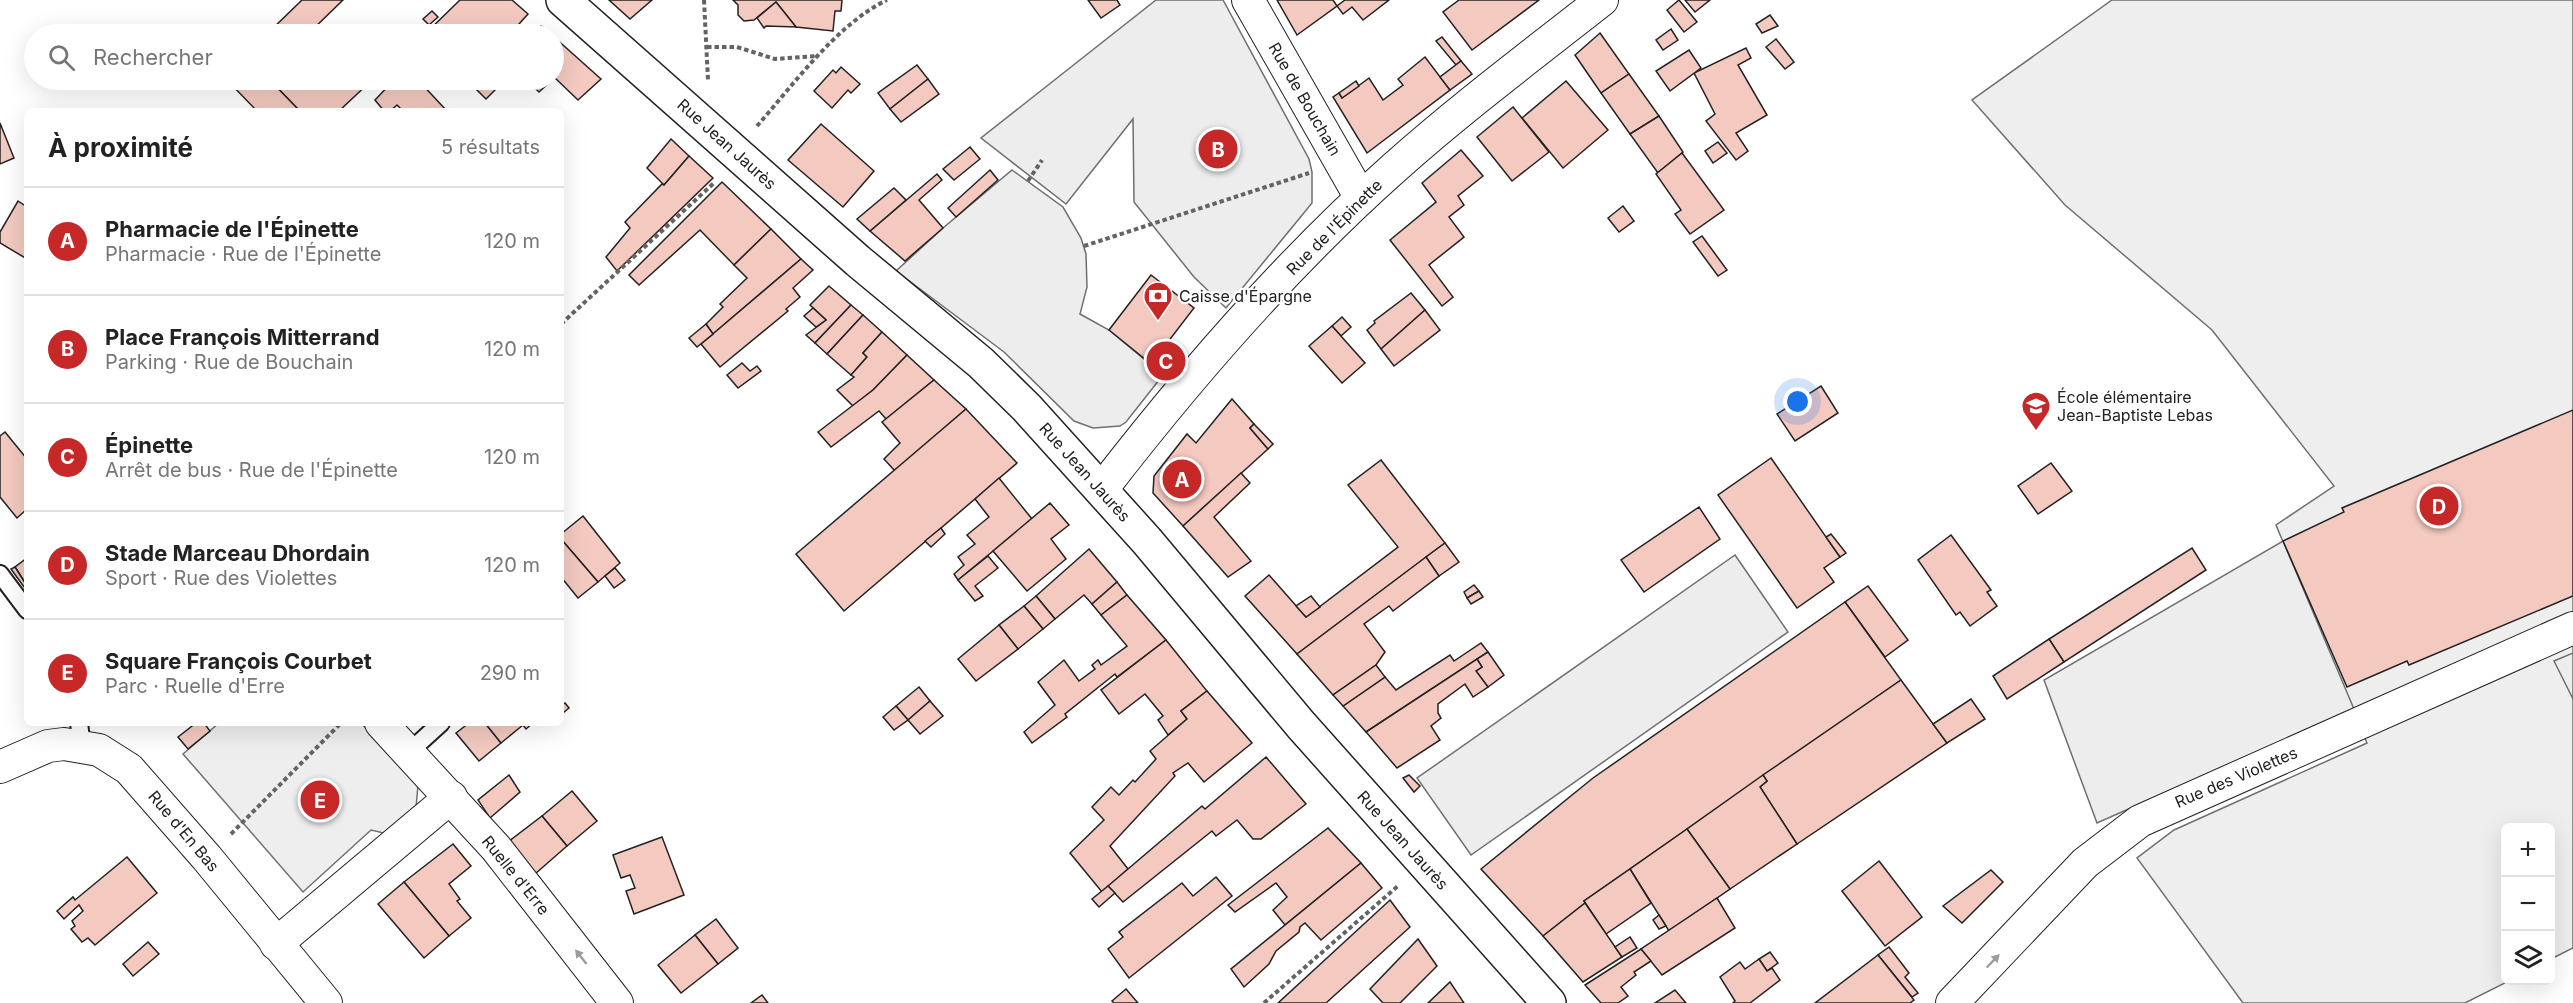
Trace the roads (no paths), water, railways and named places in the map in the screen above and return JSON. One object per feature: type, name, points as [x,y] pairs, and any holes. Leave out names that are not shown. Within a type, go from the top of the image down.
[{"type":"main road","name":"Rue Jean Jaurès","points":[[563,0],[858,261],[981,363],[1027,408],[1102,489],[1293,716],[1549,1003]]},
{"type":"street","name":"Rue de Bouchain","points":[[1248,0],[1361,198]]},
{"type":"street","name":"Rue de l'Épinette","points":[[1102,489],[1193,375],[1325,233],[1443,125],[1602,0]]},
{"type":"street","name":"Rue des Violettes","points":[[1952,1003],[2085,864],[2121,834],[2155,812],[2573,628]]},
{"type":"street","name":"Ruelle d'Erre","points":[[384,726],[452,797],[496,848],[617,1003]]},
{"type":"street","name":"Rue d'En Bas","points":[[0,767],[81,734],[99,750],[129,769],[207,858],[326,1003]]},
{"type":"street","points":[[276,944],[452,797]]},
{"type":"lane","points":[[0,574],[24,606]]},
{"type":"lane","points":[[408,753],[438,726]]},
{"type":"place","name":"Place François Mitterrand","points":[[1218,149]]},
{"type":"place","name":"Caisse d'Épargne","points":[[1158,322]]},
{"type":"place","name":"Épinette","points":[[1166,361]]},
{"type":"place","name":"École élémentaire Jean-Baptiste Lebas","points":[[2036,432]]},
{"type":"place","name":"Pharmacie de l'Épinette","points":[[1182,479]]},
{"type":"place","name":"Stade Marceau Dhordain","points":[[2439,506]]},
{"type":"place","name":"Square François Courbet","points":[[320,800]]}]
